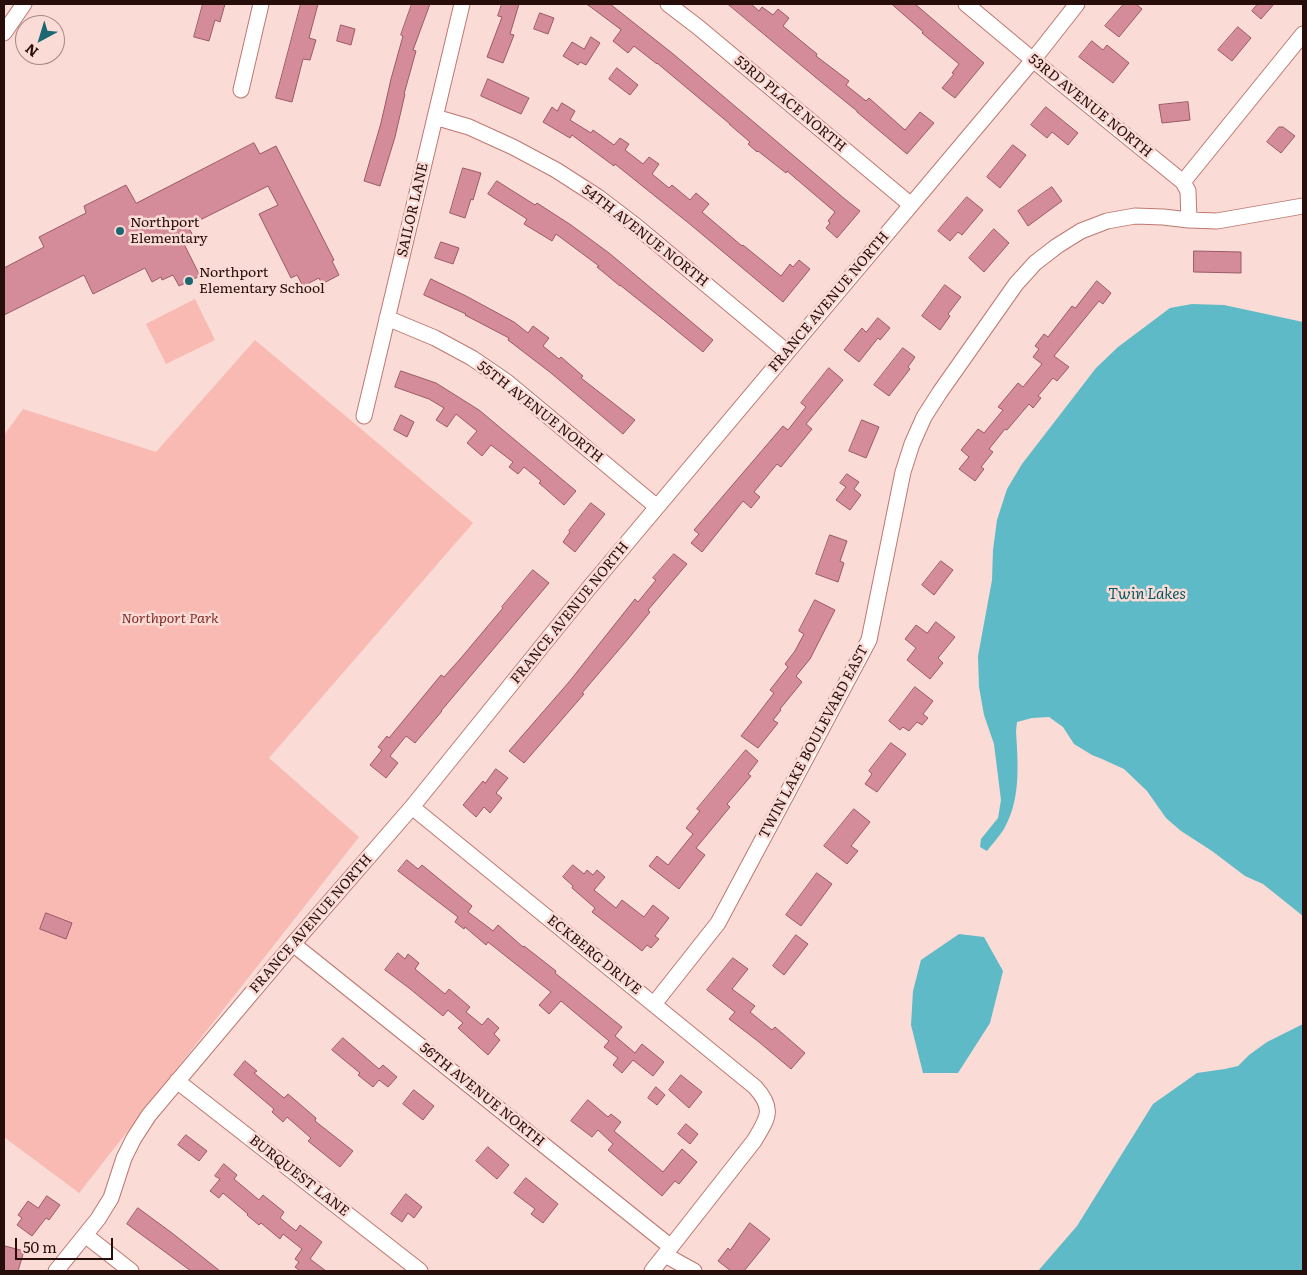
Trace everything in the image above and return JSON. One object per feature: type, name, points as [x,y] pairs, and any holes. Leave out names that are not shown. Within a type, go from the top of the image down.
[{"type":"street","points":[[4,33],[24,4]]},
{"type":"street","points":[[241,90],[261,4]]},
{"type":"street","name":"SAILOR LANE","points":[[364,416],[462,4]]},
{"type":"street","name":"53RD PLACE NORTH","points":[[668,4],[911,205]]},
{"type":"street","name":"53RD AVENUE NORTH","points":[[966,4],[1184,182]]},
{"type":"street","name":"FRANCE AVENUE NORTH","points":[[56,1271],[98,1219],[111,1198],[123,1161],[134,1138],[177,1081],[412,807],[595,581],[1033,60],[1077,4]]},
{"type":"street","points":[[1188,220],[1188,191],[1184,182],[1303,34]]},
{"type":"street","name":"54TH AVENUE NORTH","points":[[435,116],[469,127],[513,147],[556,170],[598,197],[636,226],[787,352]]},
{"type":"street","name":"TWIN LAKE BOULEVARD EAST","points":[[654,1004],[718,923],[869,640],[902,472],[912,444],[924,417],[940,392],[1016,284],[1035,263],[1057,246],[1081,231],[1107,221],[1135,216],[1217,221],[1303,206]]},
{"type":"street","name":"55TH AVENUE NORTH","points":[[387,318],[435,338],[472,358],[507,382],[657,507]]},
{"type":"street","name":"ECKBERG DRIVE","points":[[412,807],[755,1087],[764,1097],[768,1109],[765,1123],[754,1141],[668,1251]]},
{"type":"street","name":"56TH AVENUE NORTH","points":[[293,944],[694,1271]]},
{"type":"street","name":"BURQUEST LANE","points":[[177,1081],[420,1271]]},
{"type":"street","points":[[85,1235],[131,1271]]},
{"type":"street","points":[[652,1271],[668,1251]]},
{"type":"green space","points":[[195,299],[215,340],[166,364],[146,324]]},
{"type":"green space","name":"Northport Park","points":[[255,340],[473,523],[269,758],[359,837],[79,1193],[4,1137],[4,435],[23,409],[156,452]]},
{"type":"water","name":"Twin Lakes","points":[[1192,304],[1224,305],[1303,322],[1303,916],[1263,884],[1245,876],[1181,831],[1166,818],[1147,791],[1124,769],[1092,755],[1074,744],[1063,727],[1049,717],[1032,718],[1017,722],[1017,782],[1013,806],[1004,829],[987,851],[980,847],[981,839],[998,818],[1001,800],[994,744],[984,715],[979,687],[978,656],[992,580],[997,520],[1007,489],[1022,464],[1096,368],[1118,347],[1170,308]]},
{"type":"water","points":[[959,934],[984,937],[1003,971],[990,1023],[958,1073],[923,1073],[911,1025],[913,991],[921,960]]},
{"type":"water","points":[[1303,1024],[1303,1271],[1038,1271],[1077,1226],[1153,1104],[1197,1073],[1238,1066],[1267,1042]]},
{"type":"building","points":[[203,4],[225,4],[220,22],[215,20],[209,41],[194,37]]},
{"type":"building","points":[[301,4],[318,4],[309,38],[316,40],[310,60],[303,59],[292,102],[276,98]]},
{"type":"building","points":[[412,4],[430,4],[413,50],[416,51],[395,137],[380,186],[364,181],[381,123],[403,36],[401,35]]},
{"type":"building","points":[[502,4],[519,4],[510,34],[514,35],[503,63],[487,57],[502,17],[498,16]]},
{"type":"building","points":[[587,4],[610,4],[672,53],[860,211],[837,238],[826,228],[830,223],[828,221],[835,212],[787,171],[786,173],[757,152],[748,144],[750,142],[730,124],[657,63],[634,46],[628,53],[613,41],[621,30]]},
{"type":"building","points":[[728,4],[751,4],[759,11],[762,7],[773,15],[778,9],[789,18],[783,26],[817,54],[816,56],[849,81],[846,85],[866,101],[869,98],[905,130],[920,112],[934,123],[907,154]]},
{"type":"building","points":[[892,4],[915,4],[984,63],[955,98],[942,88],[954,74],[952,73],[959,64],[922,33]]},
{"type":"building","points":[[1124,4],[1136,4],[1142,9],[1119,37],[1105,26]]},
{"type":"building","points":[[1258,4],[1274,4],[1261,19],[1252,11]]},
{"type":"building","points":[[540,13],[554,18],[548,34],[534,29]]},
{"type":"building","points":[[341,25],[355,29],[351,45],[337,41]]},
{"type":"building","points":[[1238,27],[1251,38],[1232,61],[1218,50]]},
{"type":"building","points":[[591,37],[600,43],[586,65],[580,62],[578,65],[563,56],[572,42],[584,49]]},
{"type":"building","points":[[1092,41],[1103,50],[1107,45],[1129,63],[1113,83],[1079,57]]},
{"type":"building","points":[[617,68],[638,85],[630,95],[609,79]]},
{"type":"building","points":[[488,79],[529,98],[521,114],[481,96]]},
{"type":"building","points":[[1188,102],[1190,120],[1162,123],[1159,105]]},
{"type":"building","points":[[562,103],[575,111],[570,120],[591,133],[593,130],[614,145],[620,138],[629,144],[625,150],[643,164],[649,157],[659,164],[652,174],[669,188],[672,185],[690,200],[696,193],[709,204],[702,212],[781,276],[790,264],[793,267],[799,260],[810,269],[783,302],[615,164],[614,166],[572,135],[570,138],[543,122],[552,107],[557,111]]},
{"type":"building","points":[[1046,107],[1078,133],[1068,145],[1052,132],[1047,138],[1031,125]]},
{"type":"building","points":[[1279,127],[1283,127],[1295,136],[1281,153],[1267,142]]},
{"type":"building","name":"Northport Elementary","points":[[254,143],[260,154],[276,146],[334,260],[332,261],[339,275],[322,284],[319,278],[303,286],[297,275],[291,278],[259,214],[278,205],[268,186],[188,226],[194,238],[184,244],[200,276],[179,286],[173,275],[162,280],[161,277],[152,282],[145,268],[93,294],[84,275],[4,315],[4,268],[44,247],[39,237],[86,213],[84,206],[126,185],[136,203]]},
{"type":"building","points":[[1013,145],[1026,155],[1000,188],[987,177]]},
{"type":"building","points":[[463,168],[481,173],[473,200],[471,199],[465,218],[450,213]]},
{"type":"building","points":[[497,181],[535,205],[537,203],[571,225],[609,253],[713,340],[703,352],[597,267],[599,266],[556,234],[552,241],[524,224],[527,219],[488,194]]},
{"type":"building","points":[[1052,187],[1062,201],[1028,226],[1018,211]]},
{"type":"building","points":[[967,197],[983,210],[962,235],[958,232],[950,241],[938,231]]},
{"type":"building","points":[[994,229],[1009,243],[984,272],[969,258]]},
{"type":"building","points":[[441,242],[459,248],[453,264],[435,258]]},
{"type":"building","points":[[1194,251],[1241,252],[1241,273],[1194,272]]},
{"type":"building","points":[[431,279],[514,322],[528,333],[533,326],[549,338],[543,346],[559,359],[561,357],[583,376],[581,378],[635,420],[623,434],[551,373],[508,340],[509,338],[466,314],[424,295]]},
{"type":"building","points":[[1097,281],[1111,293],[1103,304],[1099,301],[1054,356],[1069,367],[1057,381],[1053,378],[1038,396],[1041,398],[1033,408],[1029,404],[1007,430],[1005,429],[989,449],[993,452],[981,467],[984,469],[975,481],[959,469],[969,457],[961,450],[978,429],[984,433],[1003,410],[998,407],[1018,383],[1023,387],[1042,364],[1033,357],[1039,349],[1035,346],[1044,334],[1048,337],[1072,306],[1075,308]]},
{"type":"building","points":[[945,285],[961,297],[948,314],[950,316],[940,330],[922,316]]},
{"type":"building","points":[[878,318],[890,328],[880,340],[878,338],[859,362],[844,350],[862,328],[866,332]]},
{"type":"building","points":[[903,348],[915,357],[908,367],[910,369],[889,396],[874,385]]},
{"type":"building","points":[[829,368],[843,380],[806,424],[812,429],[781,467],[777,464],[754,492],[760,497],[751,508],[743,501],[702,552],[691,543],[699,534],[694,530],[783,426],[788,430],[806,407],[801,403]]},
{"type":"building","points":[[401,371],[436,383],[479,410],[576,491],[564,505],[539,483],[541,481],[524,467],[518,474],[509,467],[513,462],[491,445],[482,456],[467,443],[477,431],[456,414],[447,427],[436,420],[444,408],[429,399],[395,387]]},
{"type":"building","points":[[401,415],[414,422],[407,437],[394,430]]},
{"type":"building","points":[[862,420],[879,427],[866,458],[849,451]]},
{"type":"building","points":[[847,474],[859,482],[854,489],[861,495],[850,510],[836,500],[846,487],[840,483]]},
{"type":"building","points":[[591,503],[605,514],[575,552],[563,542],[569,531]]},
{"type":"building","points":[[830,535],[847,541],[840,561],[844,563],[838,582],[816,574]]},
{"type":"building","points":[[674,554],[687,564],[648,610],[650,612],[582,693],[584,694],[524,763],[509,751],[569,682],[635,599],[638,602],[656,580],[653,578]]},
{"type":"building","points":[[941,561],[953,570],[934,595],[922,585]]},
{"type":"building","points":[[533,570],[549,583],[415,743],[406,736],[390,756],[398,763],[386,778],[370,765],[382,750],[378,747],[387,736],[389,738],[441,675],[444,677],[461,658]]},
{"type":"building","points":[[815,600],[835,610],[810,659],[796,676],[802,682],[780,709],[773,720],[778,723],[758,748],[741,736],[774,693],[770,690],[788,667],[785,664],[804,634],[799,631]]},
{"type":"building","points":[[936,622],[955,637],[938,658],[943,663],[930,679],[907,660],[916,648],[905,639],[916,625],[927,633]]},
{"type":"building","points":[[915,687],[933,701],[923,714],[928,718],[922,725],[917,722],[909,731],[903,727],[900,730],[889,721]]},
{"type":"building","points":[[891,743],[906,754],[877,792],[865,784],[872,774],[869,771]]},
{"type":"building","points":[[746,750],[758,761],[748,774],[751,776],[727,804],[730,807],[696,848],[705,855],[679,889],[649,866],[657,856],[668,865],[693,834],[686,828],[700,811],[697,809]]},
{"type":"building","points":[[496,769],[508,778],[496,793],[502,798],[490,813],[484,807],[476,817],[463,805]]},
{"type":"building","points":[[854,809],[870,822],[851,846],[858,851],[847,864],[824,846]]},
{"type":"building","points":[[407,860],[418,869],[422,865],[472,906],[468,912],[493,931],[498,925],[523,947],[556,971],[555,973],[622,1027],[615,1036],[635,1053],[642,1044],[664,1062],[653,1076],[633,1060],[622,1073],[613,1065],[618,1058],[604,1047],[609,1041],[561,1001],[549,1014],[539,1005],[551,992],[488,942],[486,945],[465,927],[464,929],[455,922],[458,917],[398,871]]},
{"type":"building","points":[[573,865],[584,874],[587,870],[593,875],[597,870],[605,877],[594,890],[616,908],[622,900],[644,917],[653,905],[669,918],[655,936],[659,939],[651,948],[647,945],[642,951],[592,912],[595,908],[572,888],[573,886],[563,877]]},
{"type":"building","points":[[817,873],[832,884],[801,926],[786,915]]},
{"type":"building","points":[[46,913],[72,923],[66,939],[40,929]]},
{"type":"building","points":[[796,935],[808,944],[784,975],[773,966]]},
{"type":"building","points":[[398,953],[405,959],[408,954],[419,963],[415,969],[445,994],[449,989],[470,1007],[466,1012],[482,1025],[488,1018],[499,1028],[494,1034],[500,1040],[488,1055],[458,1028],[463,1023],[448,1010],[443,1016],[385,970]]},
{"type":"building","points":[[733,958],[748,969],[732,989],[755,1006],[750,1012],[772,1030],[775,1027],[805,1053],[791,1069],[729,1019],[735,1012],[707,990]]},
{"type":"building","points":[[343,1038],[379,1069],[383,1065],[397,1077],[388,1087],[379,1080],[373,1087],[358,1075],[360,1073],[332,1050]]},
{"type":"building","points":[[245,1061],[257,1071],[254,1073],[284,1098],[288,1094],[316,1118],[315,1121],[353,1151],[340,1167],[308,1141],[311,1138],[287,1117],[283,1122],[272,1112],[274,1109],[234,1075]]},
{"type":"building","points":[[681,1075],[702,1092],[689,1108],[669,1090]]},
{"type":"building","points":[[656,1087],[665,1095],[657,1105],[648,1098]]},
{"type":"building","points":[[414,1090],[434,1106],[423,1120],[403,1104]]},
{"type":"building","points":[[588,1100],[608,1117],[611,1114],[621,1122],[614,1131],[663,1172],[682,1149],[697,1162],[679,1184],[675,1181],[662,1196],[608,1150],[613,1144],[598,1130],[592,1137],[571,1121]]},
{"type":"building","points":[[686,1124],[698,1134],[690,1144],[678,1134]]},
{"type":"building","points":[[186,1135],[207,1151],[199,1161],[178,1145]]},
{"type":"building","points":[[488,1147],[509,1165],[497,1179],[476,1161]]},
{"type":"building","points":[[224,1164],[237,1175],[234,1179],[259,1200],[263,1195],[284,1212],[280,1218],[296,1231],[300,1225],[322,1242],[310,1259],[326,1271],[300,1271],[295,1267],[299,1262],[295,1259],[302,1249],[283,1234],[280,1239],[261,1223],[259,1225],[223,1193],[219,1198],[210,1191],[220,1179],[215,1176]]},
{"type":"building","points":[[526,1178],[558,1204],[543,1223],[531,1214],[535,1209],[514,1193]]},
{"type":"building","points":[[406,1194],[422,1207],[414,1218],[408,1213],[402,1222],[391,1214]]},
{"type":"building","points":[[47,1196],[60,1205],[49,1220],[46,1218],[32,1236],[17,1225],[22,1218],[18,1215],[28,1201],[38,1208]]},
{"type":"building","points":[[138,1208],[220,1271],[191,1271],[127,1224]]},
{"type":"building","points":[[750,1223],[770,1239],[744,1271],[731,1271],[718,1261],[728,1248],[730,1250]]},
{"type":"building","points":[[5,1246],[24,1251],[18,1271],[4,1271]]},
{"type":"place","name":"Northport Elementary","points":[[120,231]]},
{"type":"place","name":"Northport Elementary School","points":[[189,281]]}]
